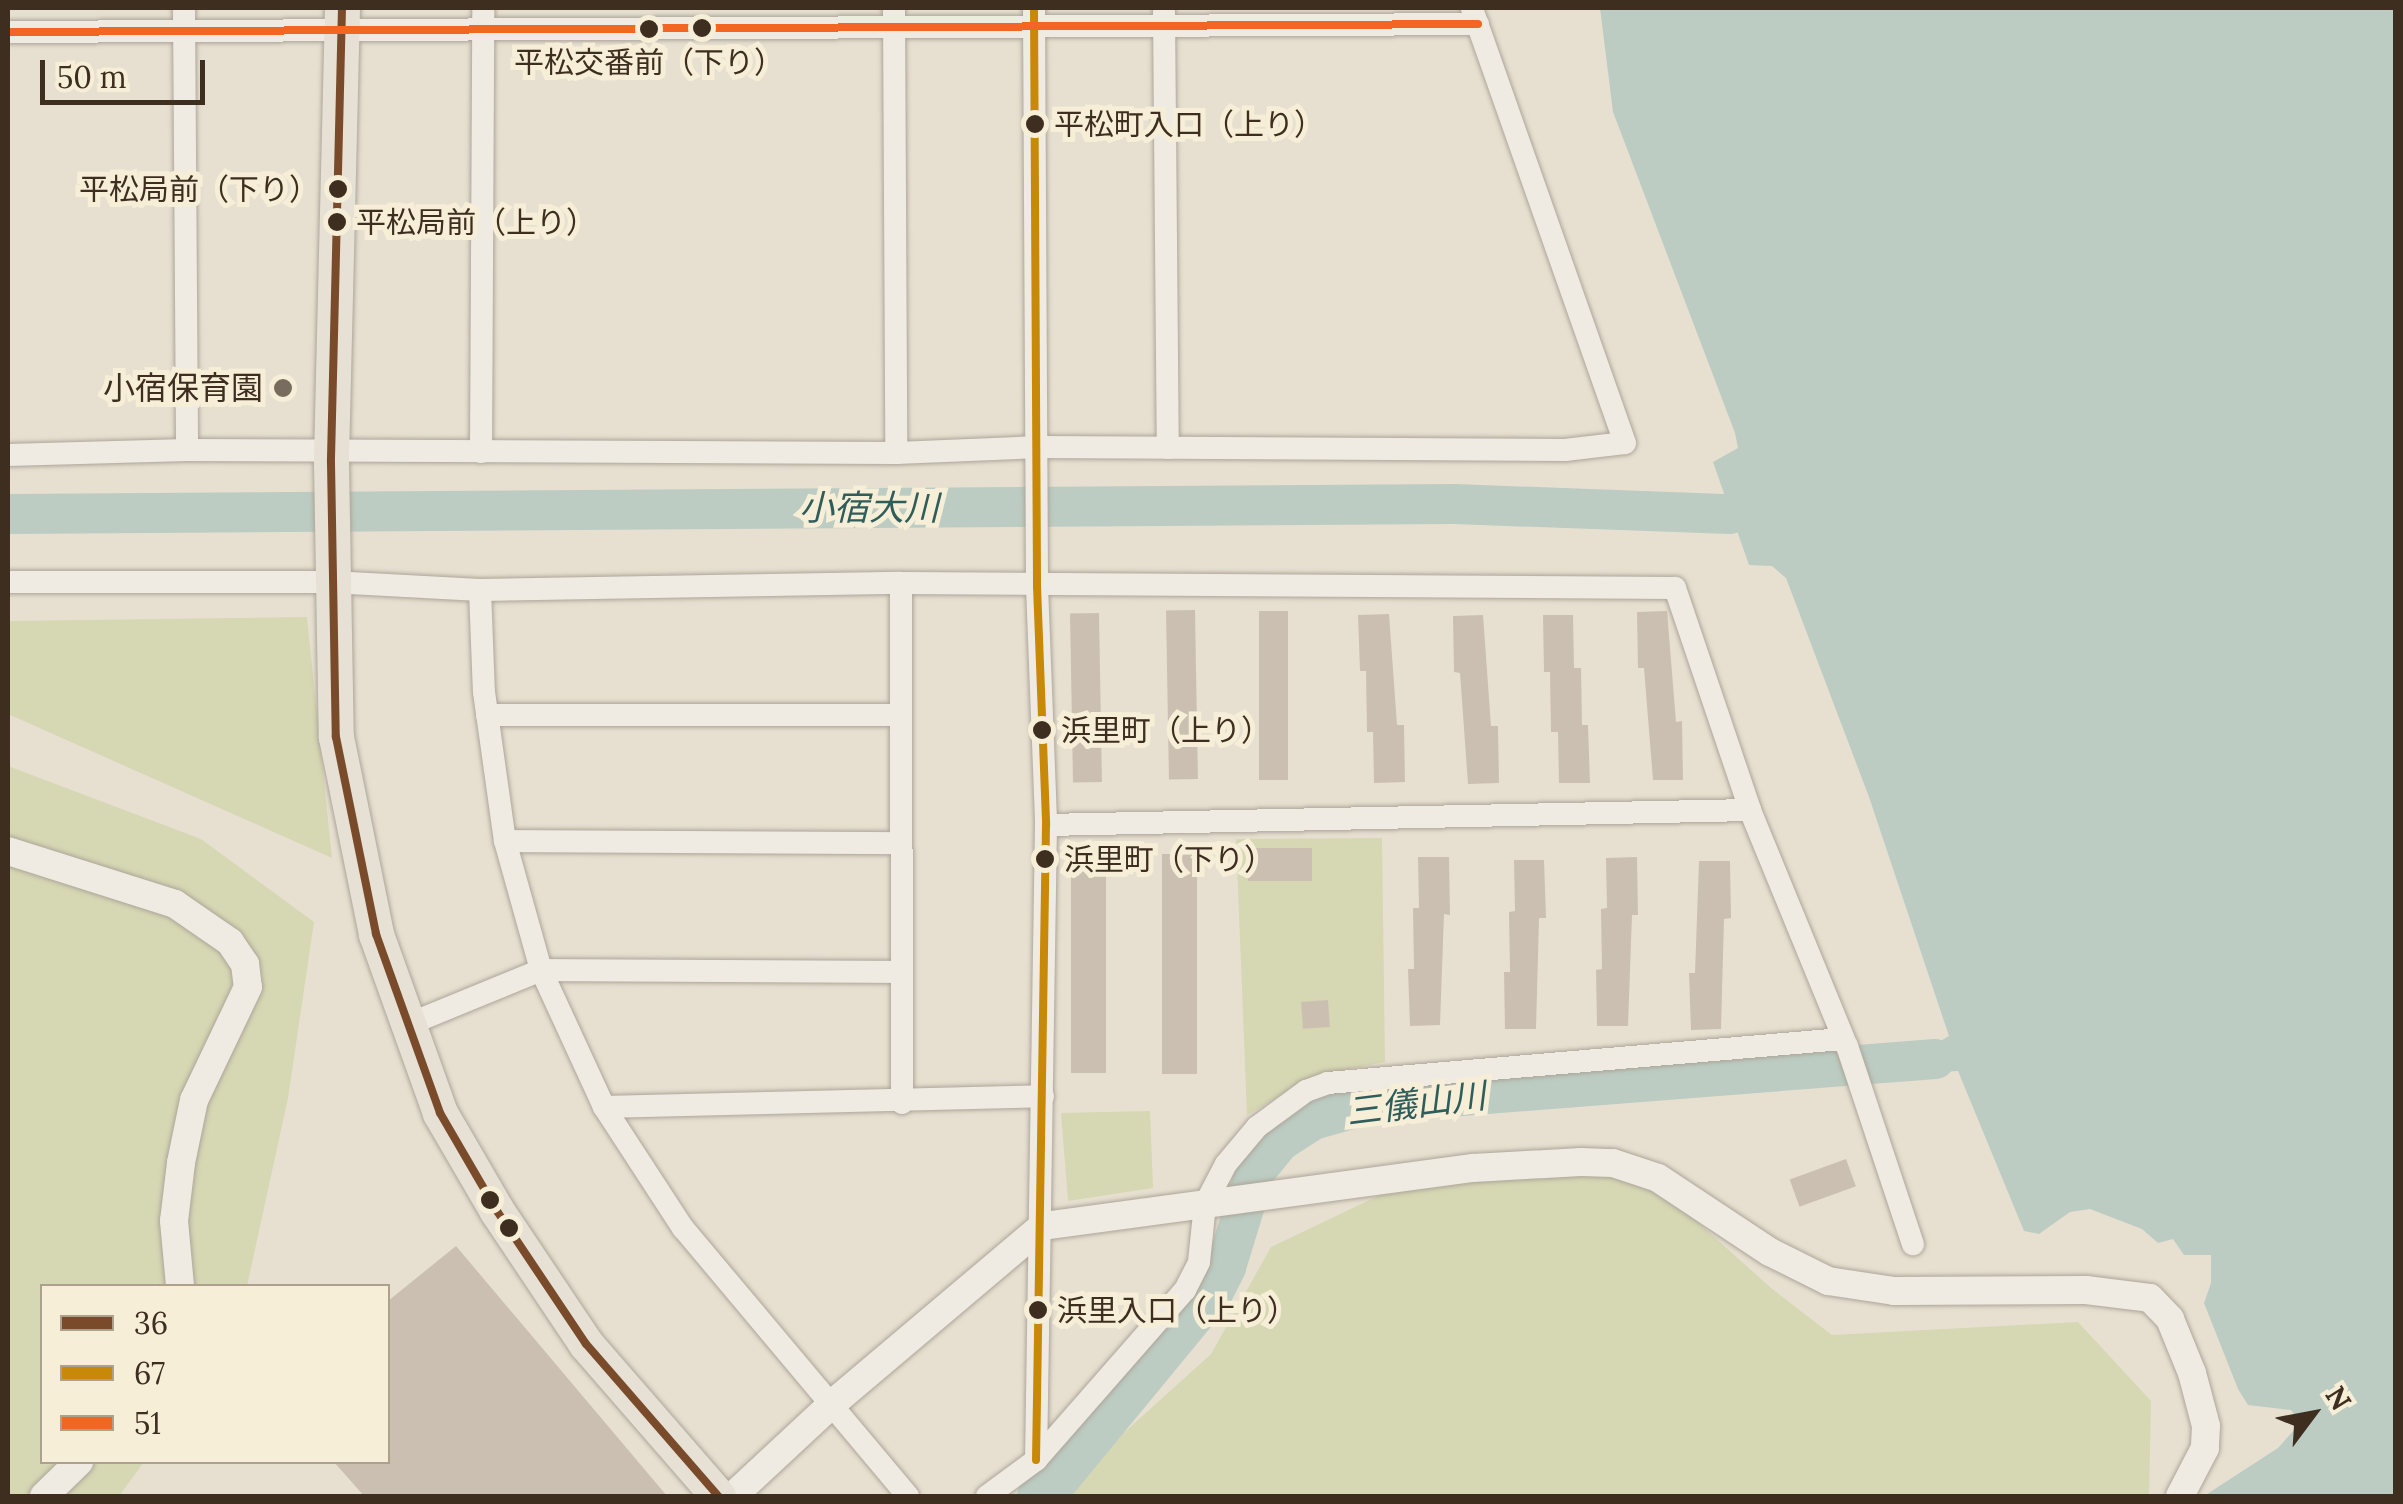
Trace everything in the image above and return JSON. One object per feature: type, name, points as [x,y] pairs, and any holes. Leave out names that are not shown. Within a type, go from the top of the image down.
[{"type":"main road","points":[[342,19],[331,457],[336,737],[376,934],[440,1113],[497,1210],[586,1344],[718,1496]]},
{"type":"street","points":[[184,8],[188,450]]},
{"type":"street","points":[[1164,15],[1168,448]]},
{"type":"street","points":[[1034,16],[1038,578],[1046,825],[1043,1226],[1036,1460]]},
{"type":"street","points":[[8,32],[184,33],[342,19],[1475,16],[1625,443],[1565,450],[1168,448],[1039,454],[482,452],[331,457],[188,450],[8,455]]},
{"type":"street","points":[[894,17],[896,453]]},
{"type":"street","points":[[482,452],[483,18]]},
{"type":"street","points":[[8,582],[331,582],[480,590],[1038,578],[1675,588],[1750,810],[1844,1042],[1913,1244]]},
{"type":"street","points":[[902,583],[902,1103]]},
{"type":"street","points":[[480,590],[487,714],[504,841],[542,970],[604,1106],[683,1228],[908,1496]]},
{"type":"street","points":[[487,714],[900,715]]},
{"type":"street","points":[[1046,825],[1750,810]]},
{"type":"street","points":[[504,841],[901,843]]},
{"type":"street","points":[[8,851],[175,904],[230,942],[244,964],[248,987],[194,1100],[181,1163],[174,1221],[180,1284]]},
{"type":"street","points":[[407,1025],[542,970],[900,972]]},
{"type":"street","points":[[987,1496],[1036,1460],[1185,1290],[1200,1262],[1210,1203],[1226,1164],[1257,1127],[1306,1092],[1328,1084],[1844,1042]]},
{"type":"street","points":[[604,1106],[902,1103],[1043,1096]]},
{"type":"street","points":[[733,1496],[832,1404],[1043,1226],[1473,1168],[1614,1163],[1658,1178],[1770,1252],[1828,1281],[1894,1291],[2086,1290],[2150,1298],[2170,1319],[2192,1373],[2206,1426],[2204,1448],[2180,1496]]},
{"type":"street","points":[[44,1496],[76,1464]]},
{"type":"green space","points":[[307,617],[332,858],[8,714],[8,621]]},
{"type":"green space","points":[[8,766],[201,839],[314,922],[288,1098],[247,1284],[40,1284],[40,1464],[143,1464],[119,1496],[8,1496]]},
{"type":"green space","points":[[1382,838],[1385,1062],[1314,1076],[1247,1115],[1236,839]]},
{"type":"green space","points":[[1150,1111],[1153,1188],[1068,1201],[1061,1113]]},
{"type":"green space","points":[[1642,1172],[1771,1288],[1832,1335],[2078,1322],[2151,1401],[2149,1496],[1054,1496],[1211,1354],[1271,1247],[1424,1174]]},
{"type":"shaded area","points":[[1600,8],[2395,8],[2395,1496],[2204,1496],[2278,1448],[2295,1429],[2297,1418],[2291,1410],[2248,1405],[2238,1389],[2204,1303],[2211,1283],[2211,1255],[2184,1255],[2173,1239],[2158,1243],[2142,1229],[2090,1209],[2070,1212],[2039,1234],[2024,1231],[1958,1071],[1939,1072],[1932,1046],[1949,1036],[1869,797],[1786,578],[1772,566],[1749,565],[1713,462],[1738,448],[1735,433],[1613,112]]},
{"type":"building","points":[[1195,610],[1198,779],[1169,779],[1166,611]]},
{"type":"building","points":[[1259,611],[1288,611],[1288,780],[1259,780]]},
{"type":"building","points":[[1667,611],[1676,722],[1682,721],[1683,780],[1653,780],[1644,668],[1638,668],[1637,612]]},
{"type":"building","points":[[1099,613],[1102,782],[1073,782],[1070,614]]},
{"type":"building","points":[[1389,614],[1397,725],[1404,725],[1405,782],[1374,783],[1373,732],[1367,732],[1366,671],[1360,671],[1358,615]]},
{"type":"building","points":[[1483,615],[1491,726],[1498,726],[1499,783],[1468,784],[1460,673],[1454,672],[1453,616]]},
{"type":"building","points":[[1543,615],[1573,615],[1574,668],[1581,668],[1582,725],[1588,725],[1590,783],[1559,783],[1558,732],[1551,732],[1550,672],[1544,672]]},
{"type":"building","points":[[1248,848],[1312,848],[1312,881],[1248,881]]},
{"type":"building","points":[[1071,854],[1106,854],[1106,1073],[1071,1073]]},
{"type":"building","points":[[1162,854],[1197,854],[1197,1074],[1162,1074]]},
{"type":"building","points":[[1418,857],[1449,857],[1450,915],[1444,914],[1440,1025],[1410,1026],[1408,969],[1414,969],[1413,908],[1419,908]]},
{"type":"building","points":[[1637,857],[1638,915],[1632,915],[1628,1026],[1597,1026],[1596,970],[1602,969],[1601,909],[1607,908],[1606,858]]},
{"type":"building","points":[[1514,860],[1544,860],[1546,918],[1539,918],[1536,1029],[1505,1029],[1504,972],[1510,972],[1509,912],[1515,911]]},
{"type":"building","points":[[1699,861],[1730,861],[1731,918],[1724,919],[1721,1029],[1691,1030],[1689,973],[1695,973]]},
{"type":"building","points":[[1328,1000],[1330,1027],[1303,1029],[1301,1002]]},
{"type":"building","points":[[1846,1159],[1856,1186],[1800,1207],[1790,1180]]},
{"type":"building","points":[[456,1246],[667,1496],[364,1496],[336,1464],[390,1464],[390,1299]]},
{"type":"waterway","name":"小宿大川","points":[[8,514],[1454,504],[1730,514]]},
{"type":"waterway","name":"三儀山川","points":[[1037,1496],[1058,1481],[1213,1293],[1226,1267],[1255,1172],[1279,1142],[1313,1120],[1373,1103],[1935,1059]]},
{"type":"transit line","name":"36","points":[[342,8],[331,463],[336,737],[376,934],[440,1113],[497,1211],[586,1344],[718,1496]]},
{"type":"transit line","name":"67","points":[[1034,8],[1037,586],[1046,825],[1036,1460]]},
{"type":"transit line","name":"51","points":[[8,32],[1478,24]]},
{"type":"place","name":"平松交番前（下り）","points":[[649,29]]},
{"type":"place","name":"平松町入口（上り）","points":[[1035,124]]},
{"type":"place","name":"平松局前（下り）","points":[[338,189]]},
{"type":"place","name":"平松局前（上り）","points":[[337,222]]},
{"type":"place","name":"小宿保育園","points":[[283,388]]},
{"type":"place","name":"浜里町（上り）","points":[[1042,730]]},
{"type":"place","name":"浜里町（下り）","points":[[1045,859]]},
{"type":"place","name":"浜里入口（上り）","points":[[1038,1310]]}]
